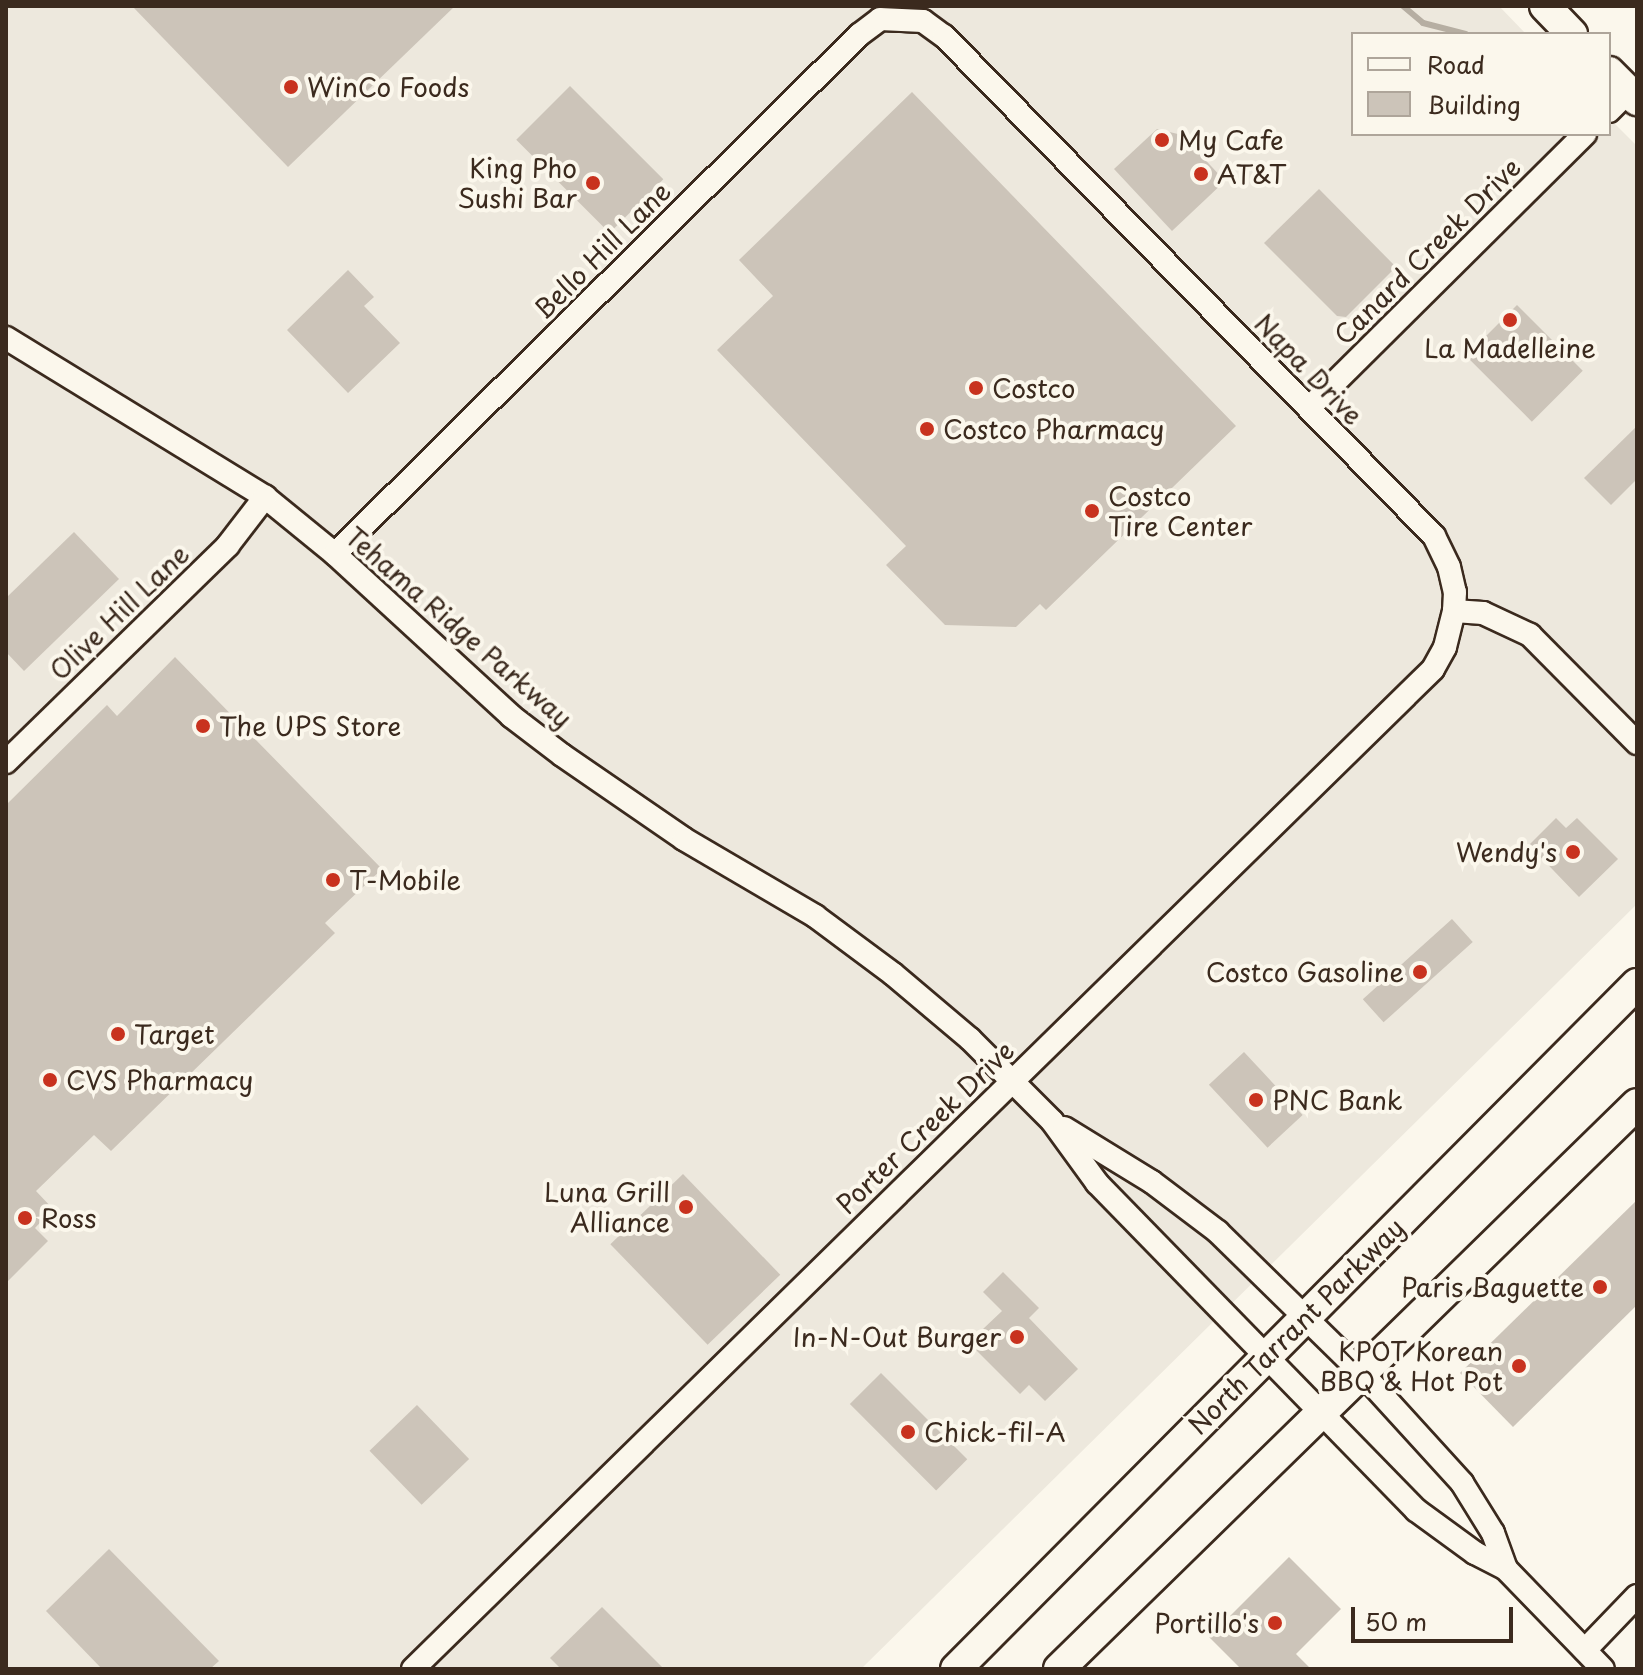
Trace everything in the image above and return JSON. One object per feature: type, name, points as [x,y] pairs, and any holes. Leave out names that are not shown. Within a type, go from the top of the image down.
[{"type":"main road","points":[[1545,6],[1570,32]]},
{"type":"main road","name":"North Tarrant Parkway","points":[[956,1669],[1637,984]]},
{"type":"main road","points":[[1059,1669],[1637,1104]]},
{"type":"street","name":"Bello Hill Lane","points":[[335,554],[859,35],[880,19],[923,21]]},
{"type":"street","name":"Napa Drive","points":[[923,21],[944,36],[1434,536],[1449,567],[1455,592],[1454,611]]},
{"type":"street","name":"Canard Creek Drive","points":[[1309,408],[1583,136]]},
{"type":"street","name":"Tehama Ridge Parkway","points":[[6,338],[265,497],[335,554],[521,724],[684,839],[815,916],[915,993],[1052,1121],[1097,1183],[1416,1510],[1475,1553],[1506,1569],[1603,1669]]},
{"type":"street","name":"Olive Hill Lane","points":[[6,762],[228,545],[265,497]]},
{"type":"street","points":[[1454,611],[1483,613],[1530,635],[1637,743]]},
{"type":"street","name":"Porter Creek Drive","points":[[413,1669],[1433,669],[1445,647],[1454,611]]},
{"type":"street","name":"Tehama Ridge Parkway","points":[[1052,1121],[1152,1182],[1218,1232],[1362,1373],[1462,1483],[1493,1533],[1506,1569]]},
{"type":"street","points":[[1585,1650],[1637,1596]]},
{"type":"shaded area","points":[[6,6],[1499,6],[1524,32],[1351,32],[1351,136],[1611,136],[1611,120],[1637,146],[1637,904],[861,1669],[6,1669]]},
{"type":"building","name":"WinCo Foods","points":[[132,6],[455,6],[288,167]]},
{"type":"building","points":[[570,86],[663,179],[610,233],[516,140]]},
{"type":"building","name":"Costco","points":[[912,92],[1236,426],[1046,610],[1040,604],[1016,627],[945,625],[886,565],[906,546],[717,350],[773,296],[739,260]]},
{"type":"building","points":[[1157,129],[1182,135],[1225,181],[1172,231],[1114,169]]},
{"type":"building","points":[[1319,189],[1396,267],[1346,317],[1337,316],[1264,243]]},
{"type":"building","points":[[348,270],[374,297],[364,306],[400,343],[348,393],[287,330]]},
{"type":"building","points":[[1517,305],[1583,371],[1532,422],[1466,356]]},
{"type":"building","points":[[1637,426],[1637,479],[1611,505],[1584,478]]},
{"type":"building","points":[[74,532],[119,579],[24,671],[6,652],[6,598]]},
{"type":"building","name":"Target","points":[[175,657],[382,869],[325,923],[335,933],[111,1151],[94,1135],[36,1191],[53,1209],[35,1228],[48,1241],[6,1283],[6,805],[107,705],[117,716]]},
{"type":"building","name":"Wendy's","points":[[1556,818],[1566,828],[1577,818],[1618,859],[1579,897],[1529,845]]},
{"type":"building","name":"Costco Gasoline","points":[[1452,919],[1473,942],[1384,1022],[1363,999]]},
{"type":"building","name":"PNC Bank","points":[[1244,1052],[1303,1115],[1268,1148],[1209,1085]]},
{"type":"building","points":[[683,1174],[780,1275],[708,1345],[610,1244]]},
{"type":"building","points":[[1637,1200],[1637,1305],[1513,1427],[1460,1373]]},
{"type":"building","name":"In-N-Out Burger","points":[[1003,1272],[1039,1308],[1029,1318],[1078,1369],[1045,1401],[1029,1385],[1020,1394],[975,1349],[989,1335],[983,1329],[1002,1311],[983,1292]]},
{"type":"building","name":"Chick-fil-A","points":[[881,1373],[967,1459],[936,1490],[850,1404]]},
{"type":"building","points":[[417,1405],[469,1459],[422,1505],[370,1451]]},
{"type":"building","points":[[109,1549],[219,1661],[210,1669],[102,1669],[46,1611]]},
{"type":"building","name":"Portillo's","points":[[1289,1557],[1341,1609],[1296,1654],[1311,1669],[1241,1669],[1209,1637]]},
{"type":"building","points":[[602,1607],[664,1669],[561,1669],[550,1658]]},
{"type":"waterway","points":[[1403,6],[1423,23],[1458,32]]},
{"type":"place","name":"WinCo Foods","points":[[291,87]]},
{"type":"place","name":"My Cafe","points":[[1162,140]]},
{"type":"place","name":"AT&T","points":[[1201,174]]},
{"type":"place","name":"King Pho Sushi Bar","points":[[593,183]]},
{"type":"place","name":"La Madelleine","points":[[1510,320]]},
{"type":"place","name":"Costco","points":[[976,388]]},
{"type":"place","name":"Costco Pharmacy","points":[[927,429]]},
{"type":"place","name":"Costco Tire Center","points":[[1092,511]]},
{"type":"place","name":"The UPS Store","points":[[203,726]]},
{"type":"place","name":"Wendy's","points":[[1573,852]]},
{"type":"place","name":"T-Mobile","points":[[333,880]]},
{"type":"place","name":"Costco Gasoline","points":[[1420,972]]},
{"type":"place","name":"Target","points":[[118,1034]]},
{"type":"place","name":"CVS Pharmacy","points":[[50,1080]]},
{"type":"place","name":"PNC Bank","points":[[1256,1100]]},
{"type":"place","name":"Luna Grill Alliance","points":[[686,1207]]},
{"type":"place","name":"Ross","points":[[25,1218]]},
{"type":"place","name":"Paris Baguette","points":[[1600,1287]]},
{"type":"place","name":"In-N-Out Burger","points":[[1017,1337]]},
{"type":"place","name":"KPOT Korean BBQ & Hot Pot","points":[[1519,1366]]},
{"type":"place","name":"Chick-fil-A","points":[[908,1432]]},
{"type":"place","name":"Portillo's","points":[[1275,1623]]}]
